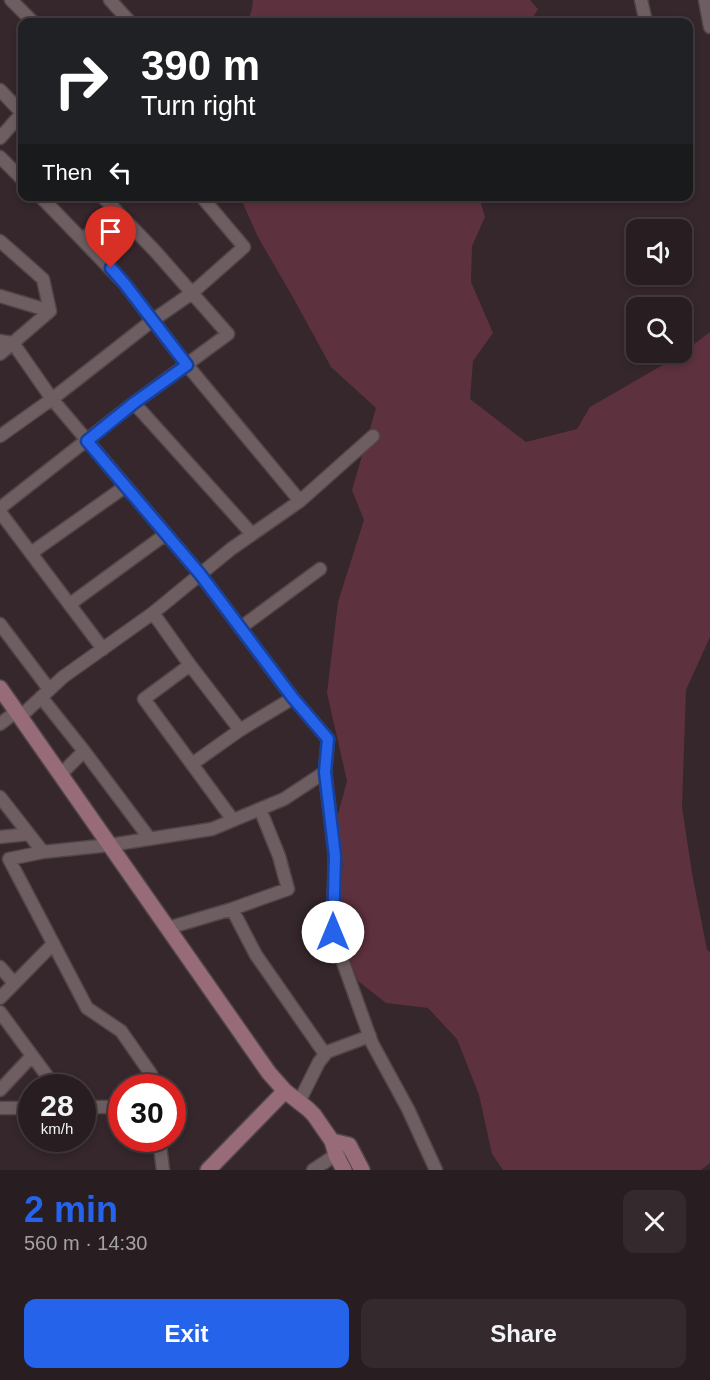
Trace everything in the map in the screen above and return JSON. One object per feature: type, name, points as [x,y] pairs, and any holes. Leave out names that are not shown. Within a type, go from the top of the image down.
[{"type":"street","points":[[11,0],[29,18]]},
{"type":"street","points":[[110,0],[126,18]]},
{"type":"street","points":[[641,0],[645,18]]},
{"type":"street","points":[[705,0],[710,27]]},
{"type":"street","points":[[0,90],[18,109]]},
{"type":"street","points":[[0,138],[18,118]]},
{"type":"street","points":[[0,157],[18,175]]},
{"type":"street","points":[[45,201],[124,283],[187,365],[300,501]]},
{"type":"street","points":[[103,649],[0,510],[134,403],[228,334],[155,251],[107,201]]},
{"type":"street","points":[[0,436],[192,293],[244,247],[205,201]]},
{"type":"street","points":[[83,239],[116,211]]},
{"type":"street","points":[[0,241],[43,279],[50,311]]},
{"type":"street","points":[[0,296],[50,311]]},
{"type":"street","points":[[0,354],[6,342],[50,311]]},
{"type":"street","points":[[6,342],[200,574],[293,698],[328,739],[325,772],[335,856],[333,920],[335,940],[372,1043],[408,1108],[436,1170]]},
{"type":"street","points":[[134,403],[252,534]]},
{"type":"street","points":[[0,724],[19,714],[63,677],[153,613],[231,549],[300,501],[373,436]]},
{"type":"street","points":[[31,553],[126,486]]},
{"type":"street","points":[[70,604],[166,534]]},
{"type":"street","points":[[240,628],[320,569]]},
{"type":"street","points":[[153,613],[240,730]]},
{"type":"street","points":[[0,624],[84,751],[150,839]]},
{"type":"street","points":[[190,665],[144,699],[233,820]]},
{"type":"street","points":[[0,688],[269,1073],[285,1091],[314,1115],[344,1170]]},
{"type":"street","points":[[192,764],[240,730],[293,698]]},
{"type":"street","points":[[61,774],[84,751]]},
{"type":"street","points":[[151,1074],[121,1031],[87,1008],[4,860],[44,852],[110,845],[212,829],[284,799],[325,772]]},
{"type":"street","points":[[0,798],[44,852]]},
{"type":"street","points":[[168,928],[288,889],[279,856],[260,809]]},
{"type":"street","points":[[0,837],[29,834]]},
{"type":"street","points":[[232,909],[256,955],[325,1054]]},
{"type":"street","points":[[0,998],[53,944]]},
{"type":"street","points":[[0,967],[14,983]]},
{"type":"street","points":[[0,1012],[46,1074]]},
{"type":"street","points":[[299,1101],[325,1054],[332,1049],[370,1036]]},
{"type":"street","points":[[0,1089],[32,1056]]},
{"type":"street","points":[[208,1170],[285,1091]]},
{"type":"street","points":[[0,1108],[18,1108]]},
{"type":"street","points":[[313,1170],[334,1148],[349,1145],[362,1170]]},
{"type":"street","points":[[161,1152],[163,1170]]},
{"type":"shaded area","points":[[253,0],[530,0],[538,9],[532,18],[249,18]]},
{"type":"shaded area","points":[[242,201],[480,201],[485,217],[472,246],[471,282],[493,333],[473,361],[470,399],[526,442],[577,429],[590,407],[666,363],[692,363],[692,346],[710,332],[710,637],[686,690],[682,807],[692,873],[707,950],[710,952],[710,1163],[701,1170],[503,1170],[492,1154],[479,1095],[457,1039],[428,1008],[386,1003],[358,981],[337,927],[334,889],[343,866],[334,829],[347,781],[327,693],[338,602],[364,520],[352,490],[376,408],[331,367],[258,237]]},
{"type":"route","points":[[111,268],[187,365],[134,403],[87,441],[200,574],[293,698],[328,739],[325,772],[335,856],[333,932]]}]
